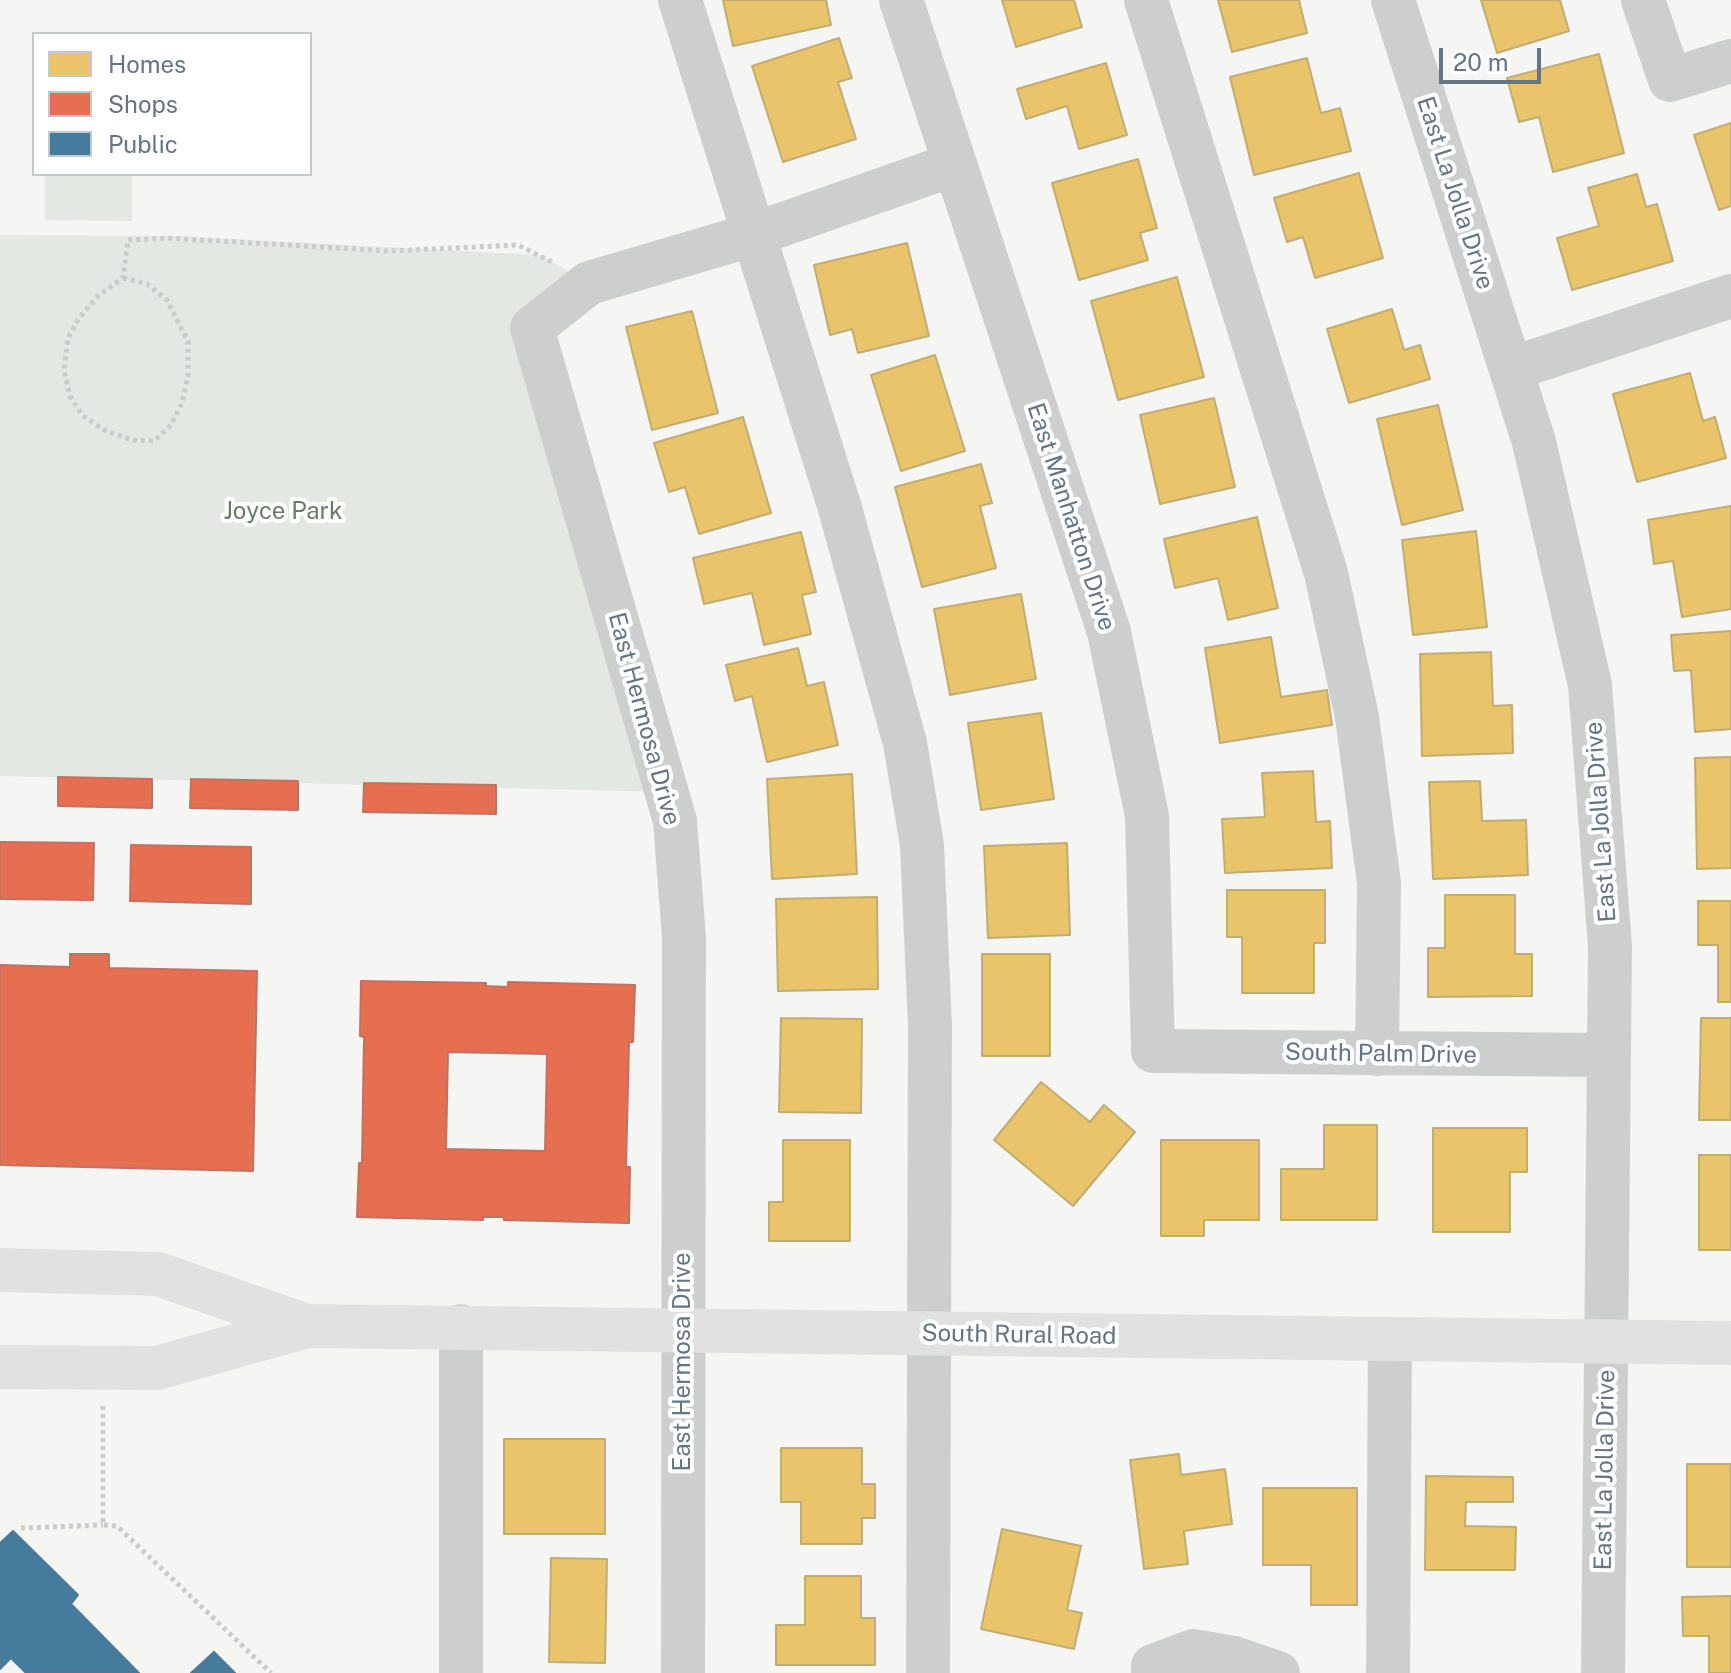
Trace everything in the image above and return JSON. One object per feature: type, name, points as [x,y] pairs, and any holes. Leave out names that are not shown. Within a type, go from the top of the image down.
[{"type":"main road","name":"South Rural Road","points":[[0,1270],[158,1274],[307,1326]]},
{"type":"main road","name":"South Rural Road","points":[[0,1367],[157,1368],[307,1326],[1731,1343]]},
{"type":"street","points":[[680,0],[839,505],[905,743],[922,845],[930,1027],[928,1673]]},
{"type":"street","name":"East Manhatton Drive","points":[[901,0],[1109,632],[1147,816],[1153,1051]]},
{"type":"street","points":[[1146,0],[1326,573],[1357,717],[1379,883],[1377,1054]]},
{"type":"street","name":"East La Jolla Drive","points":[[1393,0],[1534,442],[1590,685],[1610,947],[1603,1673]]},
{"type":"street","points":[[1643,0],[1670,80],[1731,61]]},
{"type":"street","name":"East Hermosa Drive","points":[[683,1673],[684,937],[675,821],[532,328],[589,283],[755,234],[955,164]]},
{"type":"street","points":[[1511,369],[1731,296]]},
{"type":"street","name":"South Palm Drive","points":[[1153,1051],[1609,1055]]},
{"type":"street","points":[[461,1326],[461,1673]]},
{"type":"street","points":[[1388,1673],[1390,1339]]},
{"type":"street","points":[[1153,1669],[1193,1651],[1234,1658],[1278,1673]]},
{"type":"path","points":[[123,278],[147,284],[167,300],[188,342],[188,376],[182,403],[171,425],[154,441],[132,440],[104,430],[82,415],[70,396],[64,370],[68,338],[79,318],[98,296],[123,278],[128,240],[168,238],[389,251],[518,245],[559,266]]},
{"type":"path","points":[[103,1397],[103,1525]]},
{"type":"path","points":[[21,1528],[117,1526],[271,1673]]},
{"type":"green space","points":[[45,176],[132,176],[132,221],[45,220]]},
{"type":"green space","name":"Joyce Park","points":[[0,235],[175,236],[540,255],[589,283],[532,329],[667,792],[0,776]]},
{"type":"building: Homes","points":[[723,0],[826,0],[831,25],[733,46]]},
{"type":"building: Homes","points":[[1002,0],[1074,0],[1082,27],[1016,47]]},
{"type":"building: Homes","points":[[1218,0],[1299,0],[1307,33],[1232,52]]},
{"type":"building: Homes","points":[[1481,0],[1560,0],[1569,31],[1497,53]]},
{"type":"building: Homes","points":[[839,38],[852,78],[838,82],[856,139],[783,162],[752,66]]},
{"type":"building: Homes","points":[[1599,54],[1624,153],[1553,172],[1539,117],[1519,122],[1507,78]]},
{"type":"building: Homes","points":[[1307,58],[1321,113],[1340,108],[1351,151],[1254,175],[1230,77]]},
{"type":"building: Homes","points":[[1106,63],[1127,135],[1079,149],[1067,106],[1026,119],[1017,89]]},
{"type":"building: Homes","points":[[1731,123],[1731,206],[1719,210],[1694,135]]},
{"type":"building: Homes","points":[[1138,159],[1157,228],[1140,233],[1148,260],[1079,280],[1052,183]]},
{"type":"building: Homes","points":[[1359,173],[1383,258],[1315,278],[1303,237],[1287,242],[1274,198]]},
{"type":"building: Homes","points":[[1637,174],[1646,207],[1657,204],[1673,261],[1572,290],[1557,238],[1599,226],[1588,188]]},
{"type":"building: Homes","points":[[907,243],[929,336],[858,353],[852,329],[830,335],[814,265]]},
{"type":"building: Homes","points":[[1177,277],[1204,377],[1118,400],[1091,301]]},
{"type":"building: Homes","points":[[1392,309],[1404,350],[1420,345],[1430,379],[1349,403],[1327,329]]},
{"type":"building: Homes","points":[[692,311],[718,413],[652,430],[626,327]]},
{"type":"building: Homes","points":[[935,355],[965,451],[901,471],[871,375]]},
{"type":"building: Homes","points":[[1690,373],[1703,421],[1715,417],[1726,458],[1637,482],[1613,394]]},
{"type":"building: Homes","points":[[1214,398],[1235,487],[1160,504],[1140,415]]},
{"type":"building: Homes","points":[[1438,405],[1463,510],[1402,525],[1377,419]]},
{"type":"building: Homes","points":[[743,417],[771,513],[699,534],[685,487],[669,492],[654,443]]},
{"type":"building: Homes","points":[[981,464],[992,503],[980,506],[996,568],[922,587],[895,487]]},
{"type":"building: Homes","points":[[1731,506],[1731,609],[1682,617],[1673,561],[1654,564],[1648,520]]},
{"type":"building: Homes","points":[[1257,517],[1278,608],[1228,620],[1218,578],[1175,588],[1164,539]]},
{"type":"building: Homes","points":[[1476,531],[1487,627],[1413,635],[1402,540]]},
{"type":"building: Homes","points":[[801,532],[816,592],[802,595],[811,634],[764,645],[752,593],[704,604],[693,558]]},
{"type":"building: Homes","points":[[1021,594],[1036,679],[950,695],[934,609]]},
{"type":"building: Homes","points":[[1731,631],[1731,729],[1695,732],[1691,670],[1674,671],[1671,635]]},
{"type":"building: Homes","points":[[1271,637],[1281,697],[1327,690],[1332,725],[1220,743],[1205,648]]},
{"type":"building: Homes","points":[[798,648],[807,686],[824,682],[838,745],[767,762],[752,696],[735,701],[726,665]]},
{"type":"building: Homes","points":[[1491,652],[1493,706],[1512,705],[1513,753],[1422,756],[1420,654]]},
{"type":"building: Homes","points":[[1041,713],[1054,799],[981,810],[968,723]]},
{"type":"building: Homes","points":[[1731,757],[1731,868],[1697,869],[1695,758]]},
{"type":"building: Homes","points":[[1313,771],[1316,822],[1330,821],[1332,868],[1225,873],[1222,819],[1265,817],[1262,773]]},
{"type":"building: Homes","points":[[852,774],[857,874],[772,879],[767,779]]},
{"type":"building: Homes","points":[[1480,781],[1482,821],[1526,820],[1528,875],[1433,879],[1429,782]]},
{"type":"building: Homes","points":[[1067,843],[1070,935],[988,938],[984,846]]},
{"type":"building: Homes","points":[[1227,890],[1325,890],[1325,943],[1314,943],[1314,993],[1242,993],[1242,937],[1227,937]]},
{"type":"building: Homes","points":[[1445,895],[1515,895],[1515,954],[1532,954],[1532,996],[1428,997],[1428,948],[1445,948]]},
{"type":"building: Homes","points":[[877,897],[878,989],[778,991],[776,899]]},
{"type":"building: Homes","points":[[1698,901],[1731,901],[1731,1002],[1718,1002],[1718,945],[1698,945]]},
{"type":"building: Homes","points":[[982,954],[1050,954],[1050,1056],[982,1056]]},
{"type":"building: Homes","points":[[781,1018],[862,1019],[861,1113],[779,1112]]},
{"type":"building: Homes","points":[[1701,1018],[1731,1018],[1731,1120],[1699,1120]]},
{"type":"building: Homes","points":[[1041,1082],[1090,1122],[1104,1105],[1135,1132],[1073,1206],[994,1140]]},
{"type":"building: Homes","points":[[1324,1125],[1377,1125],[1377,1220],[1281,1220],[1281,1169],[1324,1169]]},
{"type":"building: Homes","points":[[1433,1128],[1527,1128],[1527,1172],[1510,1172],[1510,1232],[1433,1232]]},
{"type":"building: Homes","points":[[783,1140],[850,1140],[850,1241],[769,1241],[769,1202],[783,1202]]},
{"type":"building: Homes","points":[[1161,1140],[1259,1140],[1259,1220],[1204,1220],[1204,1236],[1161,1236]]},
{"type":"building: Homes","points":[[1699,1155],[1731,1155],[1731,1250],[1699,1250]]},
{"type":"building: Homes","points":[[504,1439],[605,1439],[605,1534],[504,1534]]},
{"type":"building: Homes","points":[[781,1448],[862,1448],[862,1484],[875,1484],[875,1518],[862,1518],[862,1544],[801,1544],[801,1502],[781,1502]]},
{"type":"building: Homes","points":[[1179,1454],[1181,1475],[1225,1469],[1232,1524],[1184,1531],[1188,1564],[1144,1569],[1130,1460]]},
{"type":"building: Homes","points":[[1687,1464],[1731,1464],[1731,1567],[1687,1567]]},
{"type":"building: Homes","points":[[1426,1476],[1513,1477],[1513,1502],[1466,1502],[1465,1526],[1516,1527],[1515,1570],[1425,1570]]},
{"type":"building: Homes","points":[[1263,1488],[1357,1488],[1357,1605],[1311,1605],[1311,1565],[1263,1565]]},
{"type":"building: Homes","points":[[1002,1529],[1081,1546],[1067,1610],[1082,1613],[1074,1649],[981,1629]]},
{"type":"building: Homes","points":[[551,1558],[607,1559],[605,1663],[549,1662]]},
{"type":"building: Homes","points":[[805,1576],[861,1576],[861,1618],[875,1618],[875,1665],[776,1665],[776,1625],[805,1625]]},
{"type":"building: Homes","points":[[1731,1596],[1731,1673],[1709,1673],[1709,1636],[1683,1636],[1682,1597]]},
{"type":"building: Shops","points":[[58,777],[152,779],[152,808],[58,806]]},
{"type":"building: Shops","points":[[191,779],[298,781],[298,810],[190,808]]},
{"type":"building: Shops","points":[[364,783],[496,785],[496,814],[363,812]]},
{"type":"building: Shops","points":[[0,842],[94,843],[93,900],[0,899]]},
{"type":"building: Shops","points":[[131,845],[251,847],[251,904],[130,901]]},
{"type":"building: Shops","points":[[70,954],[109,954],[109,968],[257,971],[253,1171],[0,1165],[0,965],[70,967]]},
{"type":"building: Shops","points":[[361,981],[486,983],[486,986],[508,987],[508,982],[635,985],[633,1042],[629,1042],[626,1167],[630,1167],[629,1223],[504,1220],[504,1217],[483,1217],[483,1220],[357,1217],[359,1163],[362,1163],[364,1037],[360,1036]],"holes":[[[448,1052],[547,1054],[545,1151],[446,1149]]]},
{"type":"building: Public","points":[[13,1531],[78,1595],[71,1604],[139,1673],[26,1673],[11,1658],[0,1669],[0,1543]]},
{"type":"building: Public","points":[[214,1652],[235,1673],[191,1673]]}]
